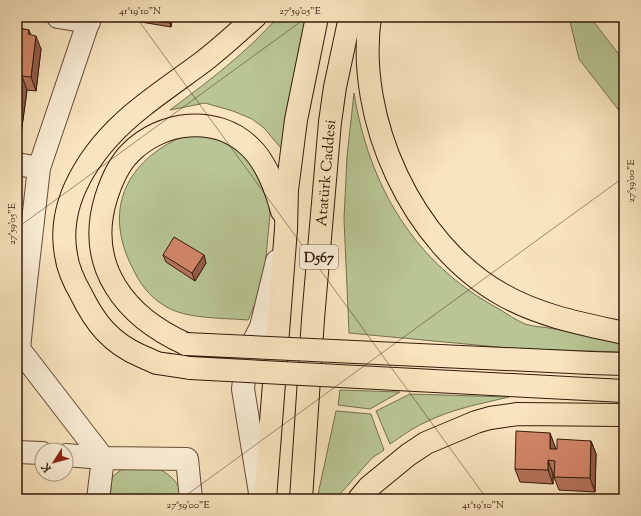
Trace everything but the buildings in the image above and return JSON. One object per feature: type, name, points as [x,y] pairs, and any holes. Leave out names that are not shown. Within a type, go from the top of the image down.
[{"type":"highway","points":[[254,17],[204,61],[143,105],[124,121],[99,149],[81,176],[73,192],[64,238],[66,255],[70,271],[90,313],[102,329],[126,349],[156,362],[190,368],[624,392]]},
{"type":"highway","name":"D567","points":[[265,499],[288,190],[296,120],[317,17]]},
{"type":"highway","name":"Atatürk Caddesi","points":[[301,499],[313,319],[330,122],[335,87],[350,17]]},
{"type":"highway","points":[[370,17],[368,34],[368,72],[371,97],[380,131],[398,177],[413,205],[430,230],[448,252],[467,270],[483,283],[502,295],[525,306],[548,314],[585,325],[624,333]]},
{"type":"highway","points":[[286,229],[279,198],[265,166],[250,146],[226,131],[205,125],[181,126],[161,132],[139,144],[129,154],[121,164],[114,177],[104,207],[100,236],[102,251],[112,281],[130,306],[159,331],[186,344],[624,364]]},
{"type":"highway","points":[[359,499],[369,487],[408,455],[426,443],[476,422],[490,418],[518,414],[624,415]]},
{"type":"street","points":[[58,17],[90,20],[39,168],[20,299],[18,353],[103,458],[98,499]]},
{"type":"street","points":[[17,164],[39,168]]},
{"type":"street","points":[[261,499],[243,389],[247,354],[262,327],[286,229]]},
{"type":"street","points":[[17,452],[34,453]]},
{"type":"street","points":[[74,456],[103,458],[188,459],[191,499]]},
{"type":"green space","points":[[278,17],[306,17],[299,48],[286,154],[264,128],[252,119],[233,111],[205,103],[170,110],[240,55]]},
{"type":"green space","points":[[569,17],[590,17],[624,61],[624,117],[579,59]]},
{"type":"green space","points":[[354,93],[361,127],[371,160],[384,190],[400,219],[420,245],[443,269],[469,290],[525,324],[624,342],[624,352],[519,349],[349,333],[344,219],[347,157]]},
{"type":"green space","points":[[198,133],[214,134],[247,154],[266,189],[270,214],[265,267],[258,297],[248,320],[194,316],[165,306],[154,298],[141,283],[131,265],[123,245],[120,226],[120,208],[124,192],[132,176],[144,162],[159,150],[179,138]]},
{"type":"green space","points":[[340,390],[400,392],[370,409],[338,405]]},
{"type":"green space","points":[[410,394],[509,397],[466,407],[434,418],[415,427],[390,444],[376,411]]},
{"type":"green space","points":[[336,411],[371,414],[384,450],[372,458],[337,499],[317,499]]},
{"type":"green space","points":[[154,466],[173,479],[179,487],[182,499],[110,499],[112,477],[122,469]]}]
